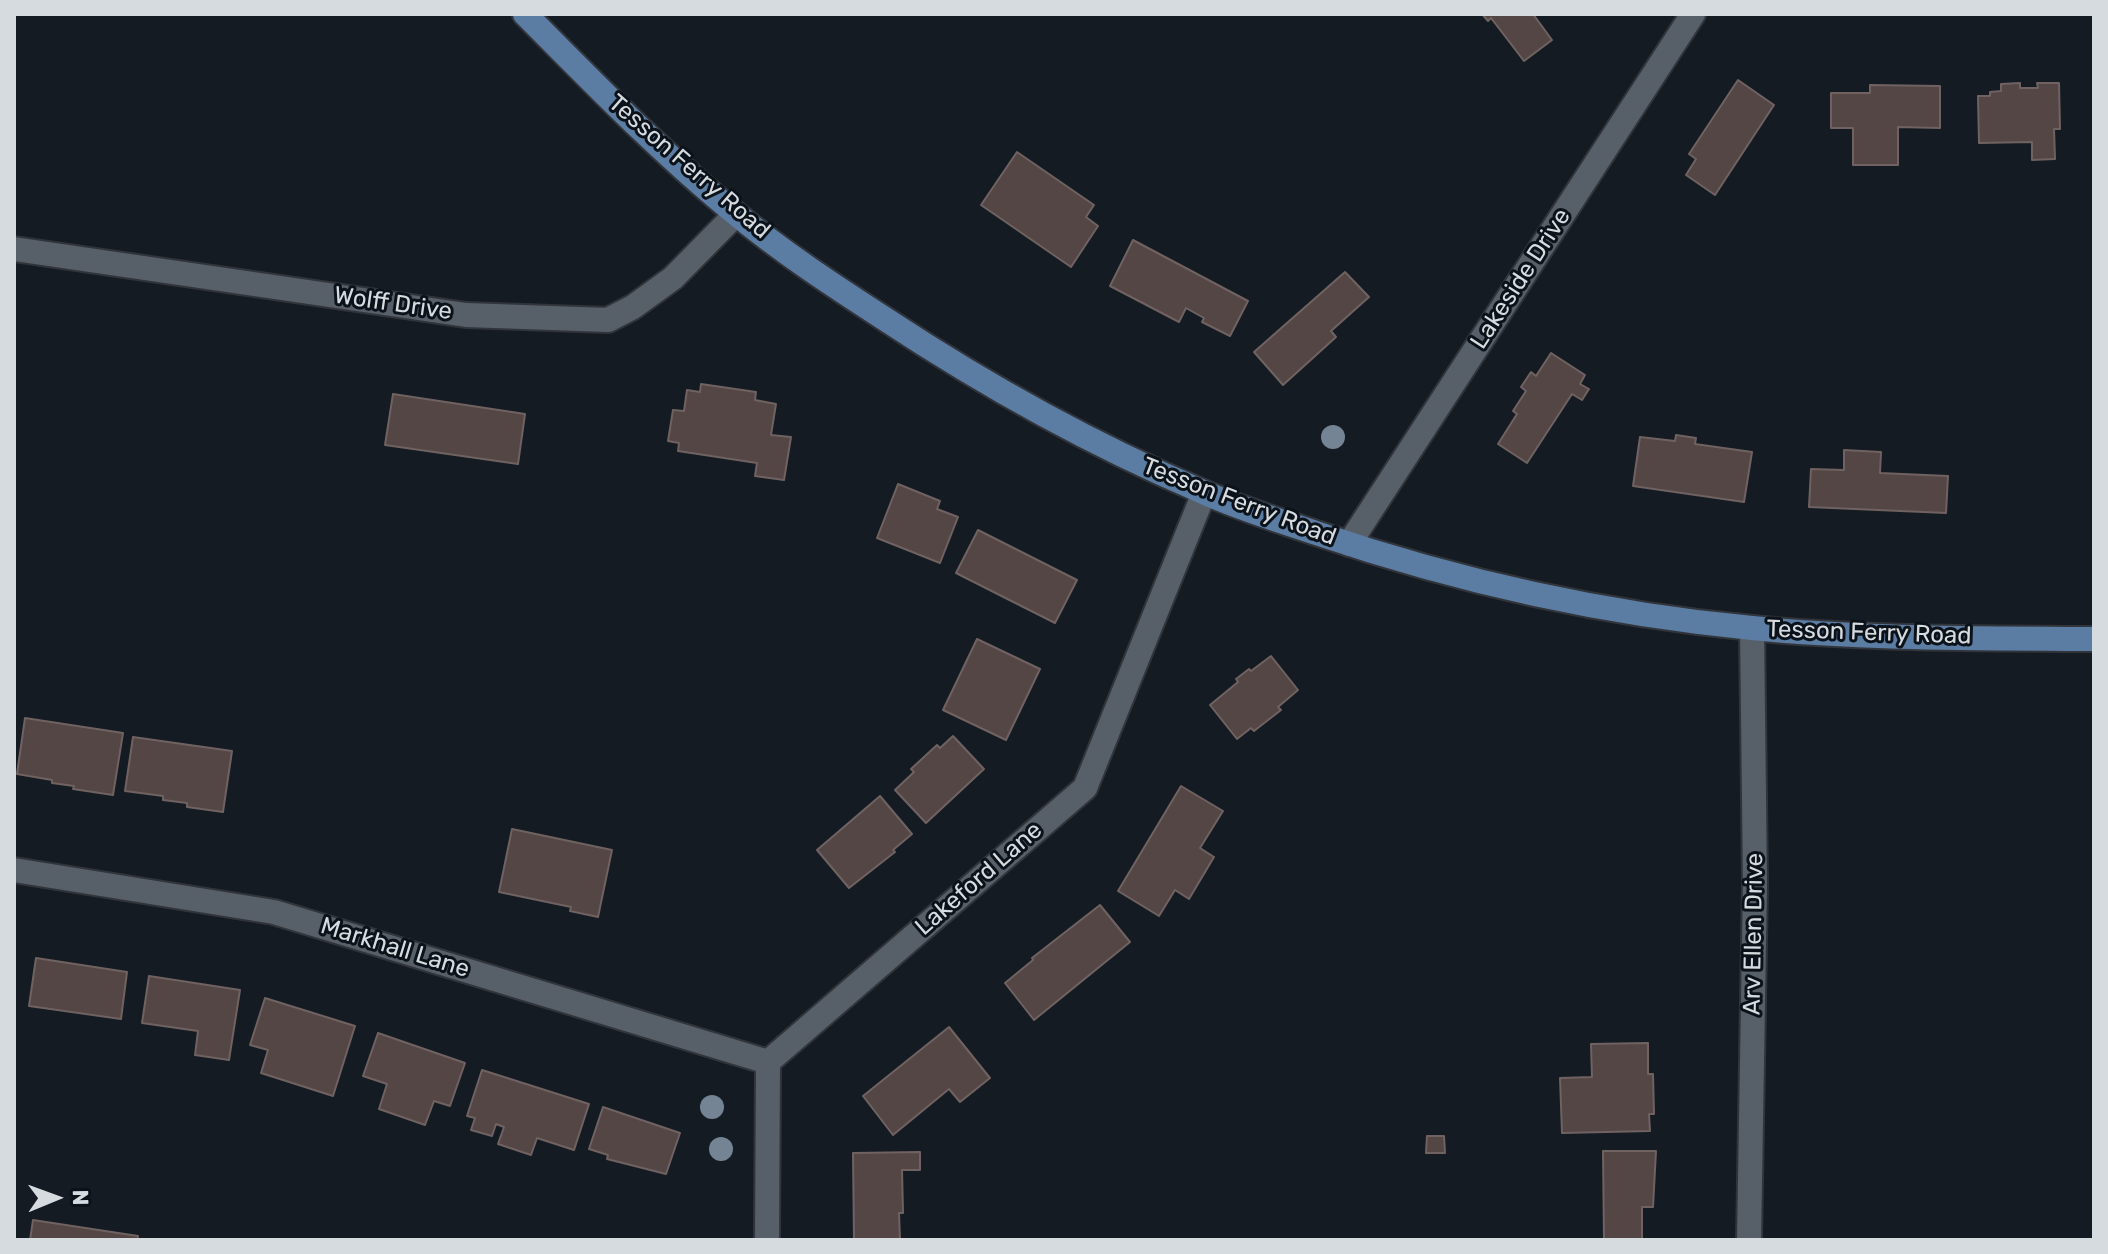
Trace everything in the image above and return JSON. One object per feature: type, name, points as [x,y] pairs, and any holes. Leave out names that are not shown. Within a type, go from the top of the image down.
[{"type":"main road","name":"Tesson Ferry Road","points":[[525,14],[635,124],[736,214],[826,280],[932,350],[1038,412],[1204,493],[1446,574],[1545,596],[1661,616],[1752,628],[1867,636],[2094,639]]},
{"type":"street","name":"Lakeside Drive","points":[[1349,544],[1693,14]]},
{"type":"street","name":"Wolff Drive","points":[[14,249],[466,315],[608,320],[633,307],[673,278],[736,214]]},
{"type":"street","name":"Lakeford Lane","points":[[768,1062],[1085,788],[1204,493]]},
{"type":"street","name":"Arv Ellen Drive","points":[[1749,1240],[1755,884],[1752,628]]},
{"type":"street","name":"Markhall Lane","points":[[14,870],[274,912],[768,1062]]},
{"type":"street","points":[[767,1240],[768,1062]]},
{"type":"building","points":[[1482,14],[1533,14],[1552,40],[1524,61],[1491,18],[1488,21]]},
{"type":"building","points":[[1738,80],[1774,105],[1715,195],[1686,175],[1696,159],[1689,154]]},
{"type":"building","points":[[2020,83],[2020,88],[2038,88],[2037,83],[2059,83],[2060,129],[2054,129],[2055,159],[2032,160],[2032,142],[1979,143],[1978,96],[1990,96],[1990,92],[2001,91],[2001,84]]},
{"type":"building","points":[[1870,85],[1940,86],[1940,128],[1898,127],[1898,165],[1853,165],[1853,128],[1831,128],[1831,93],[1870,93]]},
{"type":"building","points":[[1017,152],[1094,205],[1086,217],[1098,226],[1071,267],[981,205]]},
{"type":"building","points":[[1133,240],[1248,301],[1230,336],[1202,322],[1204,318],[1186,308],[1179,322],[1110,286]]},
{"type":"building","points":[[1345,272],[1369,297],[1331,331],[1336,337],[1283,385],[1254,352]]},
{"type":"building","points":[[1551,353],[1585,375],[1580,384],[1589,389],[1582,400],[1572,394],[1527,463],[1498,444],[1517,414],[1513,411],[1526,391],[1521,387],[1531,372],[1536,376]]},
{"type":"building","points":[[701,384],[756,392],[755,400],[776,404],[771,435],[791,437],[784,480],[755,476],[757,463],[678,451],[679,443],[668,441],[673,410],[684,411],[687,390],[700,392]]},
{"type":"building","points":[[393,394],[525,414],[518,464],[385,445]]},
{"type":"building","points":[[1676,435],[1696,438],[1695,444],[1752,452],[1744,502],[1633,486],[1640,437],[1675,441]]},
{"type":"building","points":[[1844,450],[1881,452],[1880,473],[1948,476],[1946,513],[1809,507],[1811,469],[1844,470]]},
{"type":"building","points":[[898,484],[940,501],[937,509],[958,517],[940,563],[877,538]]},
{"type":"building","points":[[978,530],[1077,580],[1055,623],[956,573]]},
{"type":"building","points":[[977,639],[1040,669],[1006,740],[943,710]]},
{"type":"building","points":[[1271,656],[1298,690],[1278,707],[1281,710],[1254,731],[1251,728],[1237,739],[1210,705],[1238,682],[1236,679]]},
{"type":"building","points":[[25,718],[123,733],[113,795],[73,789],[74,786],[52,783],[52,780],[17,774]]},
{"type":"building","points":[[953,736],[984,769],[926,823],[895,790],[914,772],[911,769],[937,745],[940,748]]},
{"type":"building","points":[[133,737],[232,751],[223,812],[187,807],[187,803],[163,800],[163,796],[125,791]]},
{"type":"building","points":[[1181,786],[1223,811],[1200,848],[1214,857],[1189,899],[1175,890],[1159,916],[1118,891]]},
{"type":"building","points":[[880,796],[912,834],[893,850],[895,852],[849,888],[817,850]]},
{"type":"building","points":[[512,829],[612,850],[598,917],[570,911],[571,907],[499,892]]},
{"type":"building","points":[[1100,905],[1130,942],[1034,1020],[1005,983]]},
{"type":"building","points":[[36,958],[127,972],[121,1019],[29,1006]]},
{"type":"building","points":[[149,976],[240,990],[229,1060],[195,1055],[198,1031],[142,1023]]},
{"type":"building","points":[[265,998],[355,1026],[333,1096],[261,1073],[268,1050],[250,1045]]},
{"type":"building","points":[[949,1027],[990,1078],[960,1102],[949,1089],[893,1135],[863,1096]]},
{"type":"building","points":[[378,1033],[465,1063],[450,1106],[434,1101],[425,1125],[379,1109],[387,1084],[363,1076]]},
{"type":"building","points":[[1648,1043],[1648,1074],[1653,1074],[1654,1114],[1649,1114],[1650,1131],[1562,1133],[1560,1078],[1592,1077],[1591,1044]]},
{"type":"building","points":[[482,1070],[589,1104],[574,1150],[537,1138],[531,1155],[498,1144],[504,1127],[496,1124],[492,1136],[471,1130],[475,1118],[467,1116]]},
{"type":"building","points":[[603,1107],[680,1133],[666,1174],[607,1159],[608,1155],[589,1149]]},
{"type":"building","points":[[1427,1136],[1444,1136],[1445,1153],[1426,1153]]},
{"type":"building","points":[[1603,1151],[1656,1151],[1653,1207],[1642,1207],[1642,1240],[1604,1240]]},
{"type":"building","points":[[920,1152],[920,1170],[902,1170],[900,1240],[854,1240],[853,1153]]},
{"type":"building","points":[[33,1220],[138,1236],[137,1240],[30,1240]]}]
